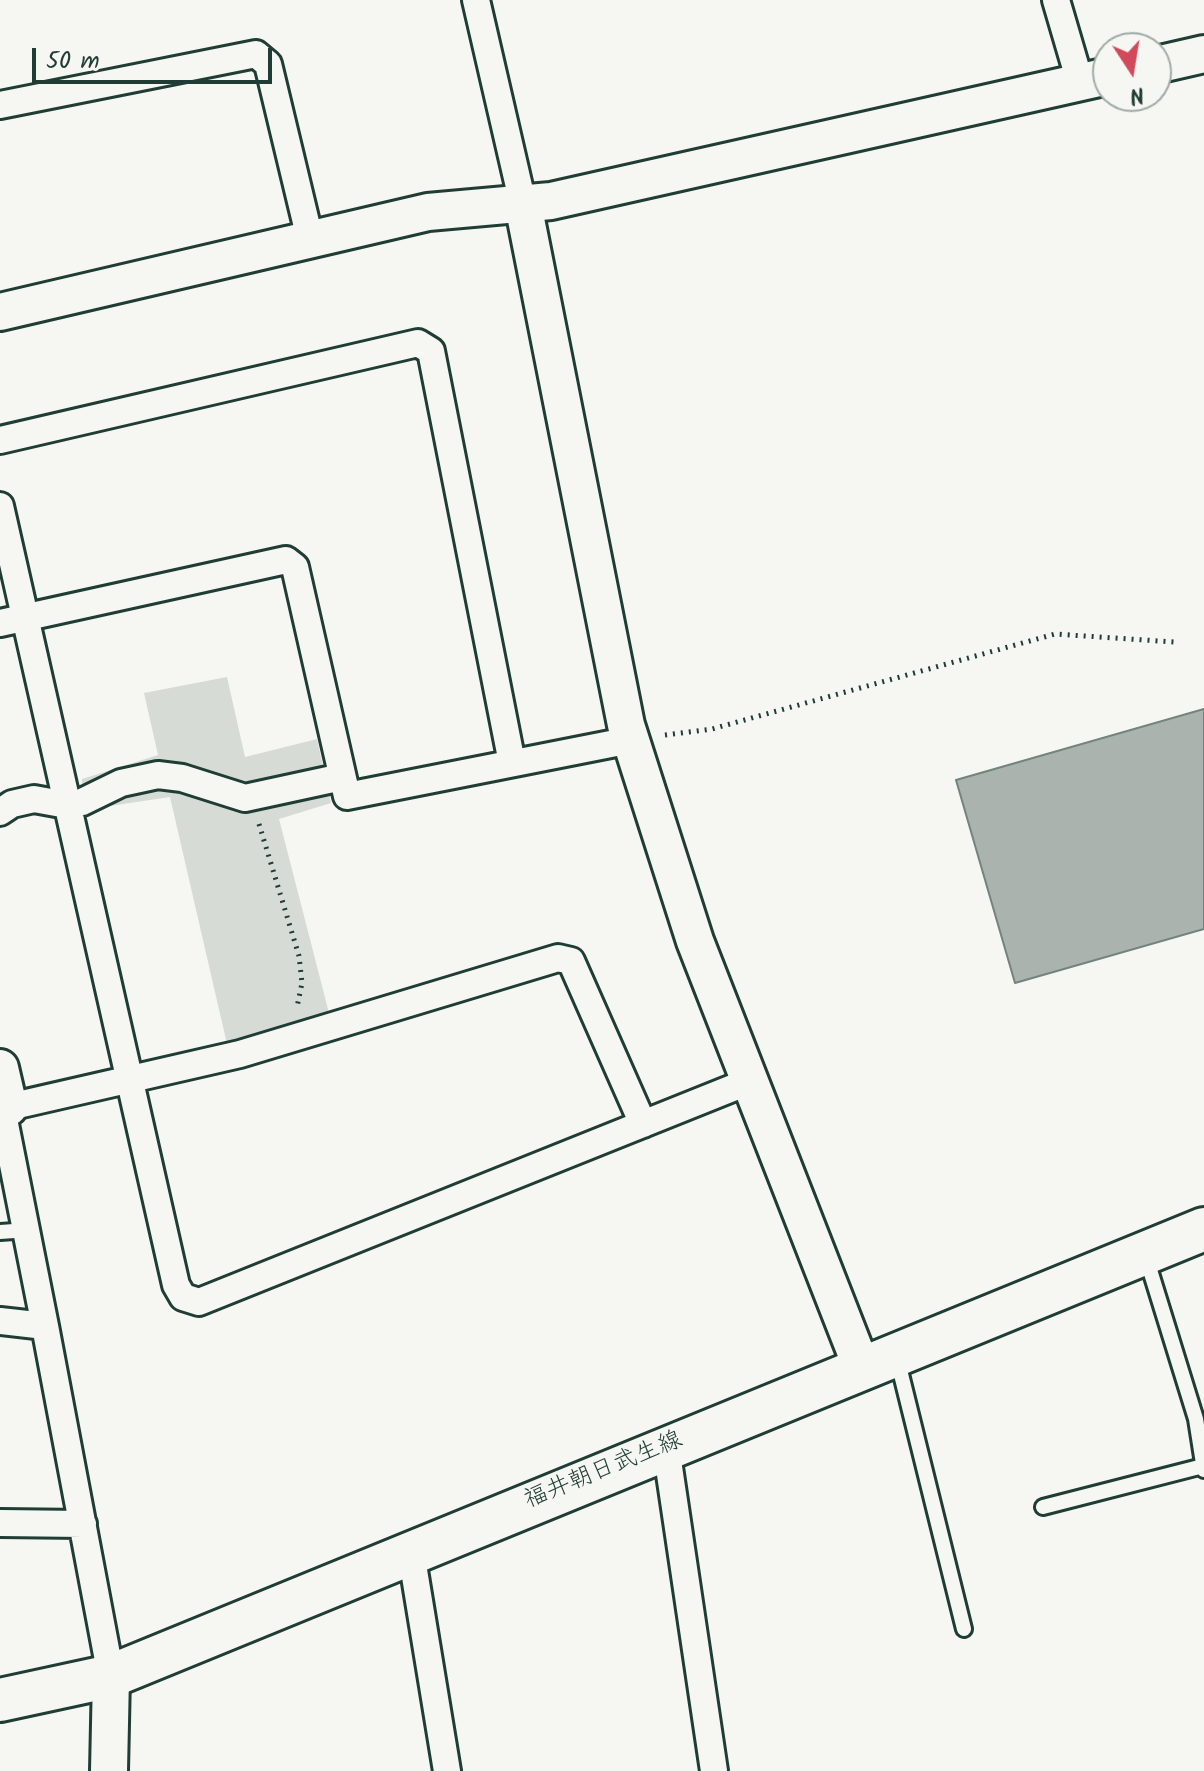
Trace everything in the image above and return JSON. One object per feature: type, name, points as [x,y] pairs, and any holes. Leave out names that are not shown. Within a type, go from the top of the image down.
[{"type":"main road","name":"福井朝日武生線","points":[[0,1700],[111,1676],[879,1359],[1204,1229]]},
{"type":"street","points":[[1056,0],[1092,75]]},
{"type":"street","points":[[479,1],[631,740],[695,941],[750,1081],[879,1359]]},
{"type":"street","points":[[0,105],[256,54],[268,64],[310,239]]},
{"type":"street","points":[[1172,61],[1204,54]]},
{"type":"street","points":[[0,312],[428,212],[567,198],[1092,79]]},
{"type":"street","points":[[0,440],[418,343],[431,351],[512,763]]},
{"type":"street","points":[[0,506],[12,621],[67,805],[176,1285],[183,1297],[199,1302],[750,1081]]},
{"type":"street","points":[[12,621],[286,560],[295,567],[347,796],[631,740]]},
{"type":"street","points":[[0,812],[12,804],[34,799],[67,805],[121,783],[158,775],[182,778],[245,798],[342,777]]},
{"type":"street","points":[[4,1108],[300,1036],[558,958],[571,961],[643,1124]]},
{"type":"street","points":[[0,1068],[4,1108],[111,1676],[109,1771]]},
{"type":"street","points":[[0,1321],[45,1326]]},
{"type":"street","points":[[666,1447],[714,1771]]},
{"type":"street","points":[[0,1523],[83,1524]]},
{"type":"street","points":[[411,1552],[447,1771]]},
{"type":"lane","points":[[0,1232],[28,1230]]},
{"type":"lane","points":[[1043,1507],[1204,1468],[1196,1419],[1145,1253]]},
{"type":"lane","points":[[879,1359],[964,1629]]},
{"type":"path","points":[[631,740],[712,729],[1055,634],[1174,642]]},
{"type":"path","points":[[245,798],[259,825],[299,956],[302,983],[294,1017],[300,1036]]},
{"type":"shaded area","points":[[227,677],[245,757],[317,739],[331,803],[279,819],[329,1013],[227,1044],[170,797],[83,810],[82,779],[158,755],[144,693]]},
{"type":"shaded area","points":[[1204,709],[1204,929],[1015,983],[956,780]]}]
